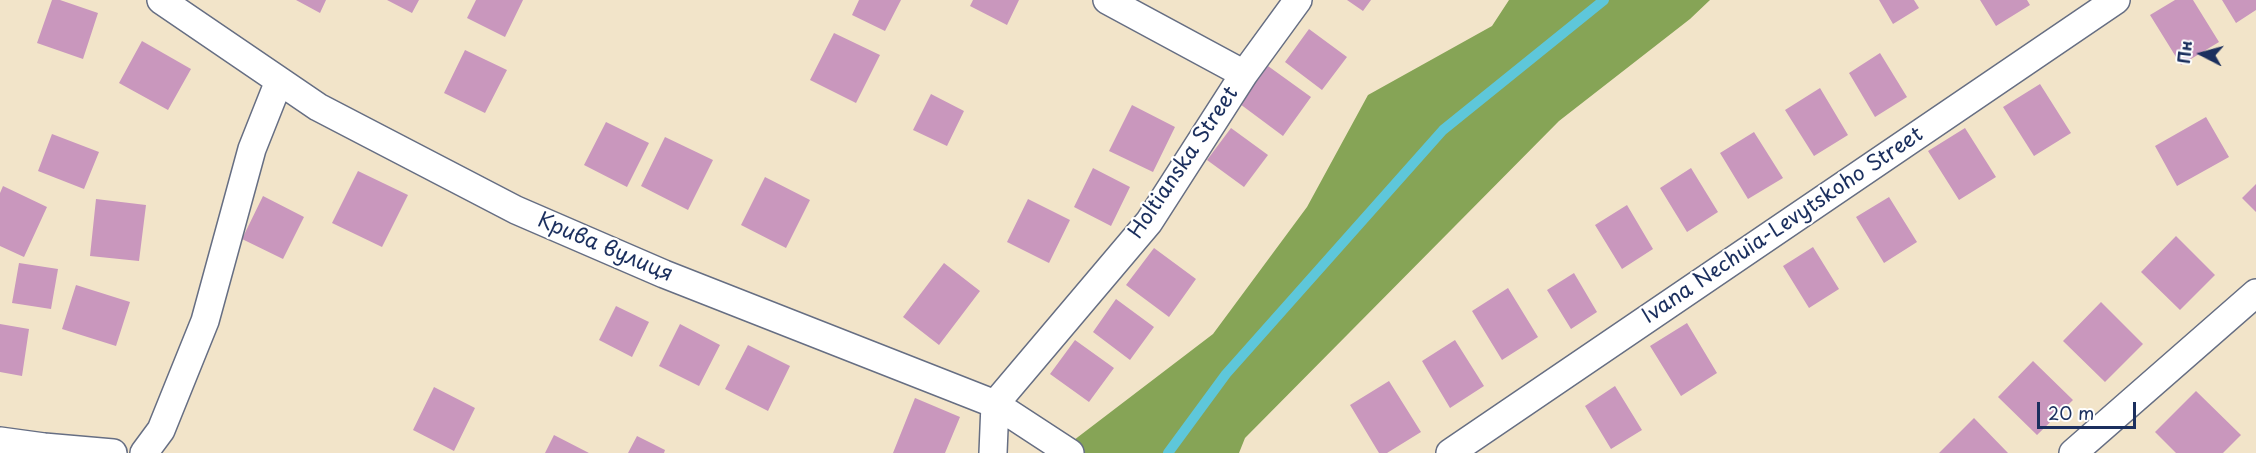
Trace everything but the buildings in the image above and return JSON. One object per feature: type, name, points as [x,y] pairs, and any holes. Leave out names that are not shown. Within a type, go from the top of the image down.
[{"type":"street","name":"Крива вулиця","points":[[161,0],[318,107],[516,210],[664,274],[995,404],[1070,453]]},
{"type":"street","points":[[1107,0],[1244,74]]},
{"type":"street","name":"Holtianska Street","points":[[995,404],[1149,222],[1244,74],[1298,0]]},
{"type":"street","name":"Ivana Nechuia-Levytskoho Street","points":[[1450,453],[2116,0]]},
{"type":"street","points":[[0,441],[114,453],[151,444],[205,321],[252,149],[279,81]]},
{"type":"street","points":[[2073,453],[2256,293]]},
{"type":"street","points":[[993,453],[995,404]]},
{"type":"green space","points":[[1509,0],[1710,0],[1690,19],[1559,121],[1245,438],[1239,453],[1057,453],[1213,334],[1307,207],[1368,95],[1492,26]]},
{"type":"waterway","points":[[1168,453],[1226,374],[1443,130],[1604,0]]}]
